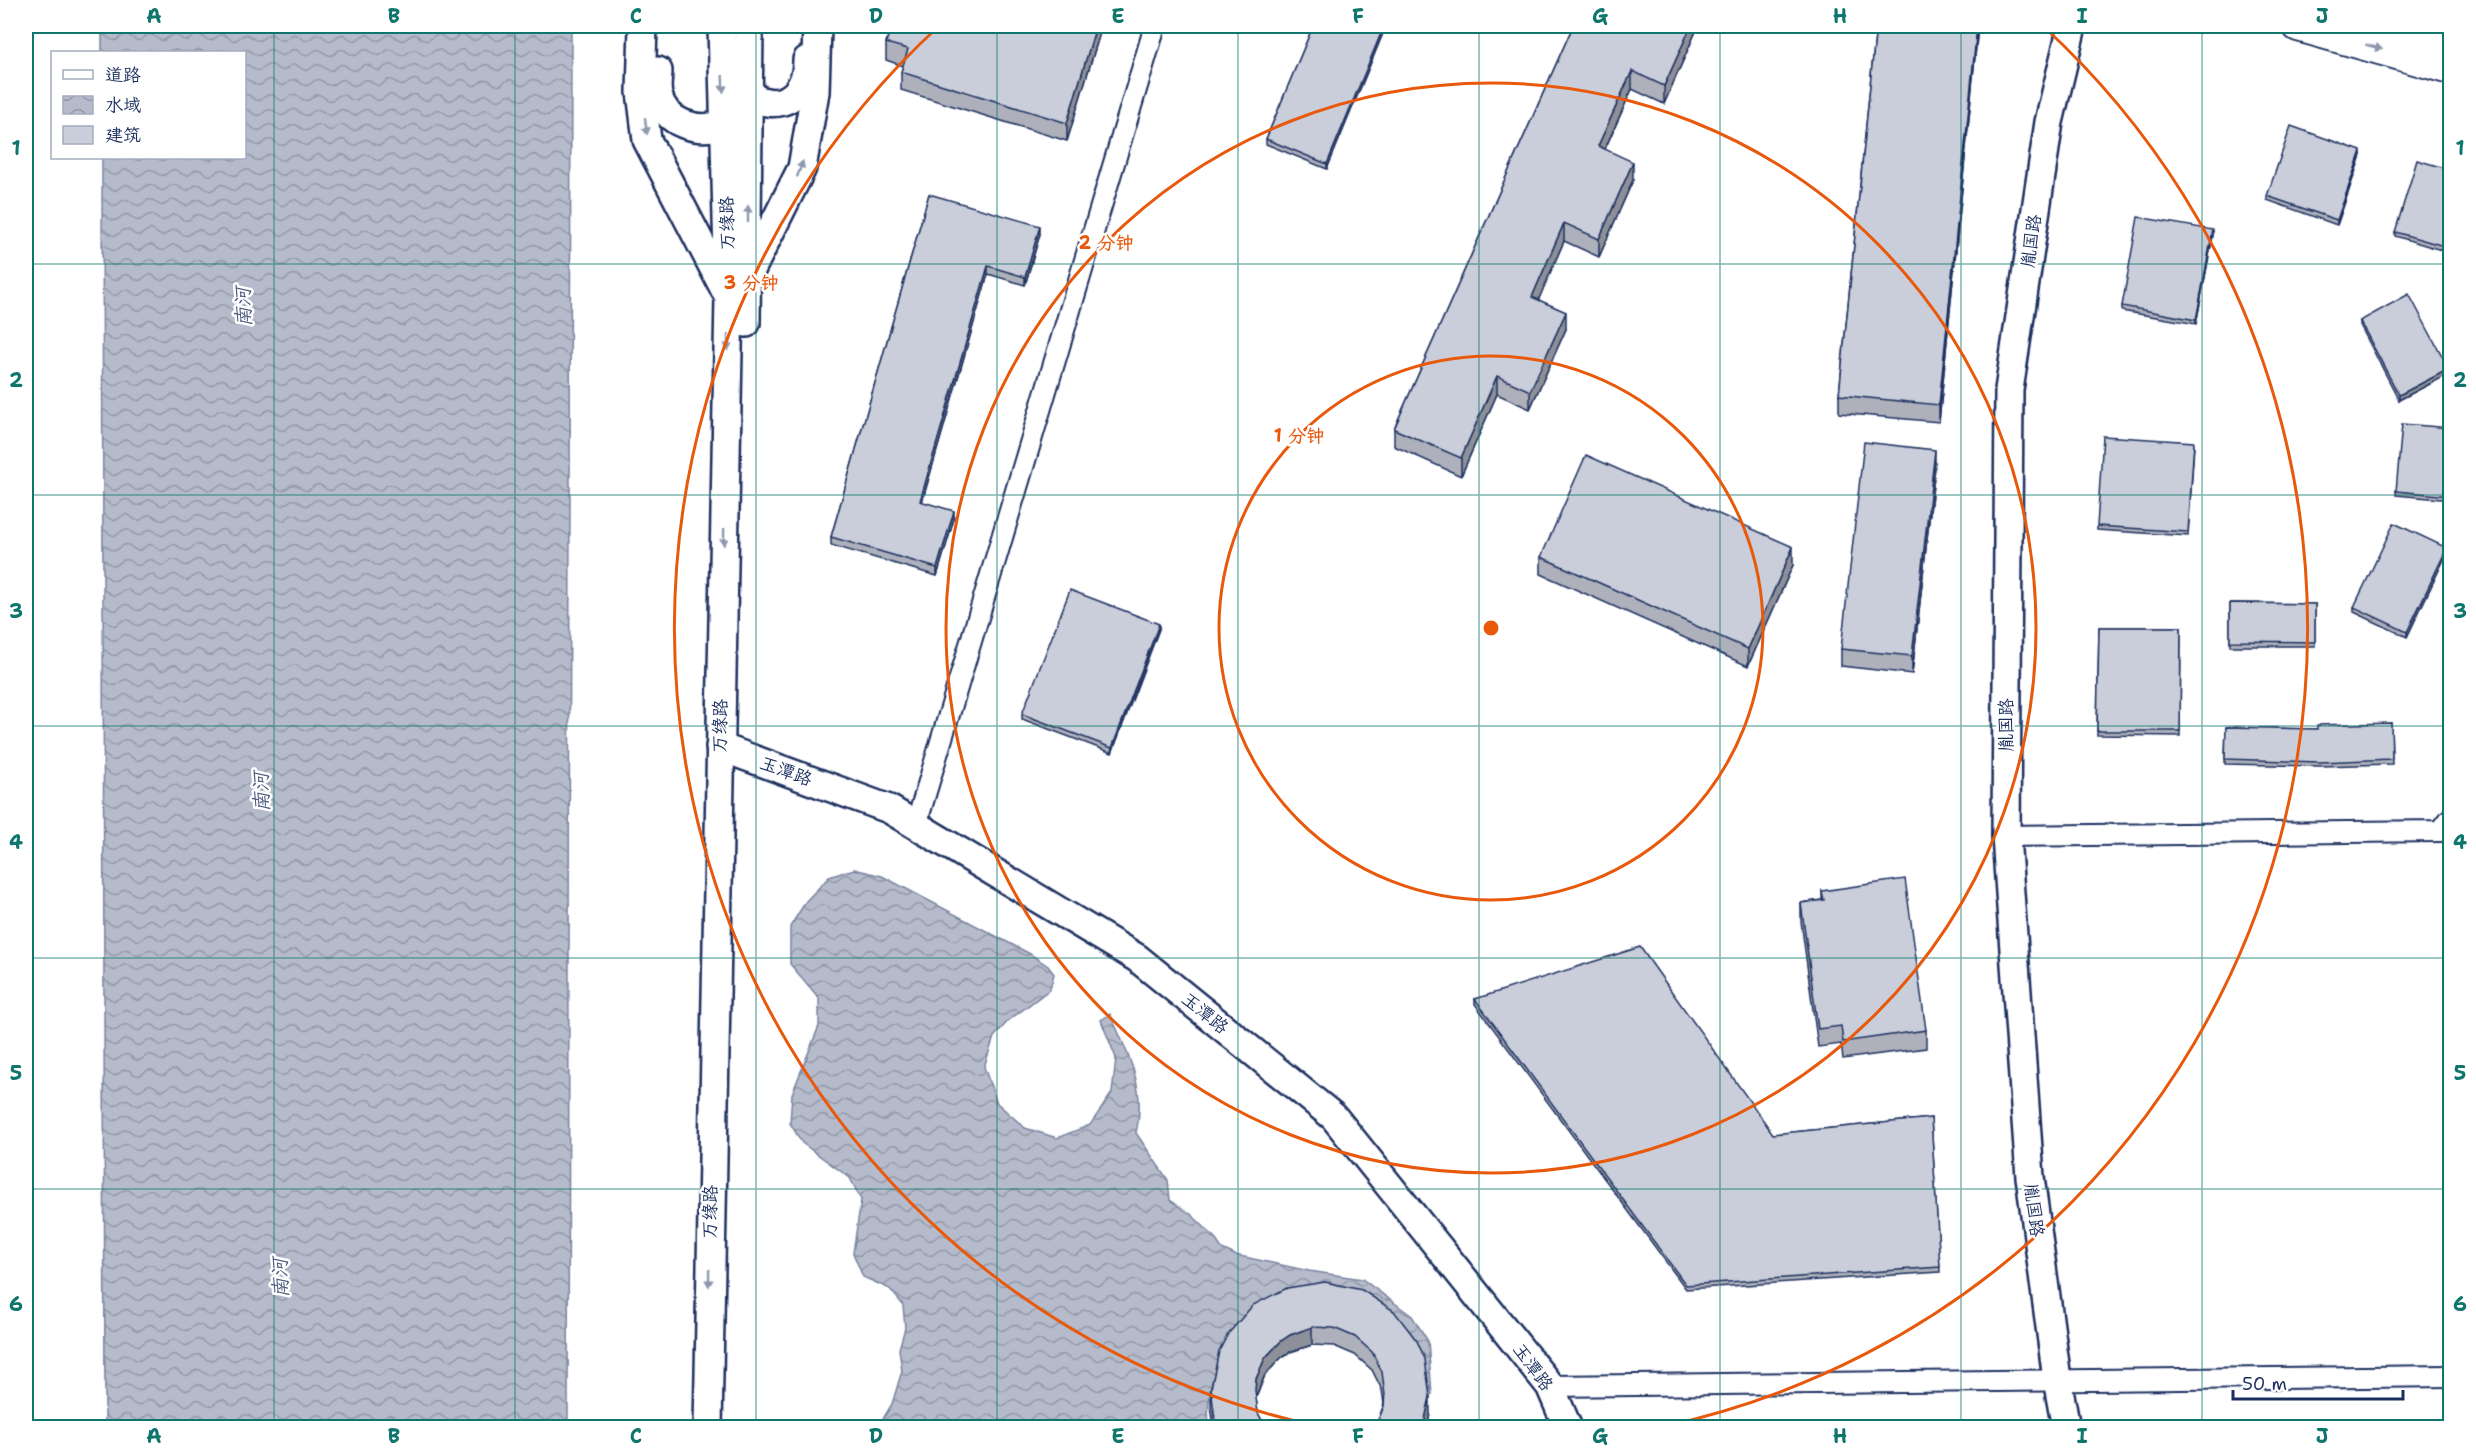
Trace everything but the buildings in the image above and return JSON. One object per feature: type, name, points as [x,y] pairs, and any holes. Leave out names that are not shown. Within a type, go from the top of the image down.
[{"type":"main road","points":[[643,26],[641,92],[647,140],[738,288]]},
{"type":"main road","points":[[659,26],[657,93],[661,104],[677,121],[687,126],[706,129],[724,124]]},
{"type":"main road","name":"万缘路","points":[[722,26],[724,124],[738,288]]},
{"type":"main road","name":"万缘路","points":[[708,1428],[729,751],[738,288],[748,94],[749,26]]},
{"type":"main road","points":[[748,94],[768,103],[779,103],[796,93],[806,76],[808,26]]},
{"type":"main road","points":[[738,288],[802,168],[815,92],[817,26]]},
{"type":"main road","name":"胤国路","points":[[2066,1428],[2057,1379],[2030,1176],[2006,837],[2009,390],[2049,122],[2072,26]]},
{"type":"main road","points":[[2298,26],[2451,69]]},
{"type":"main road","points":[[2386,26],[2451,43]]},
{"type":"main road","name":"万缘路","points":[[726,1428],[729,751]]},
{"type":"main road","name":"玉潭路","points":[[729,751],[890,809],[1137,958],[1334,1117],[1550,1386],[1568,1428]]},
{"type":"street","points":[[916,825],[1155,26]]},
{"type":"street","points":[[2006,837],[2441,831],[2451,819]]},
{"type":"street","points":[[1550,1386],[2451,1376]]},
{"type":"water","name":"南河","points":[[102,26],[571,26],[568,1427],[105,1427],[102,159],[246,159],[246,51],[102,51]]},
{"type":"water","points":[[854,869],[882,876],[1030,954],[1048,966],[1054,974],[1050,989],[1008,1021],[994,1037],[984,1067],[997,1103],[1025,1128],[1057,1138],[1090,1125],[1112,1093],[1116,1058],[1101,1020],[1110,1014],[1134,1072],[1139,1101],[1136,1133],[1168,1180],[1170,1200],[1192,1215],[1214,1237],[1222,1249],[1235,1255],[1309,1271],[1362,1279],[1412,1316],[1428,1341],[1432,1395],[1420,1357],[1381,1314],[1216,1368],[1209,1397],[1209,1427],[878,1427],[892,1404],[902,1371],[899,1349],[905,1328],[903,1305],[890,1289],[863,1277],[853,1253],[861,1200],[850,1178],[802,1143],[790,1123],[792,1094],[819,1026],[819,998],[790,964],[790,927],[806,901],[829,877]]}]
